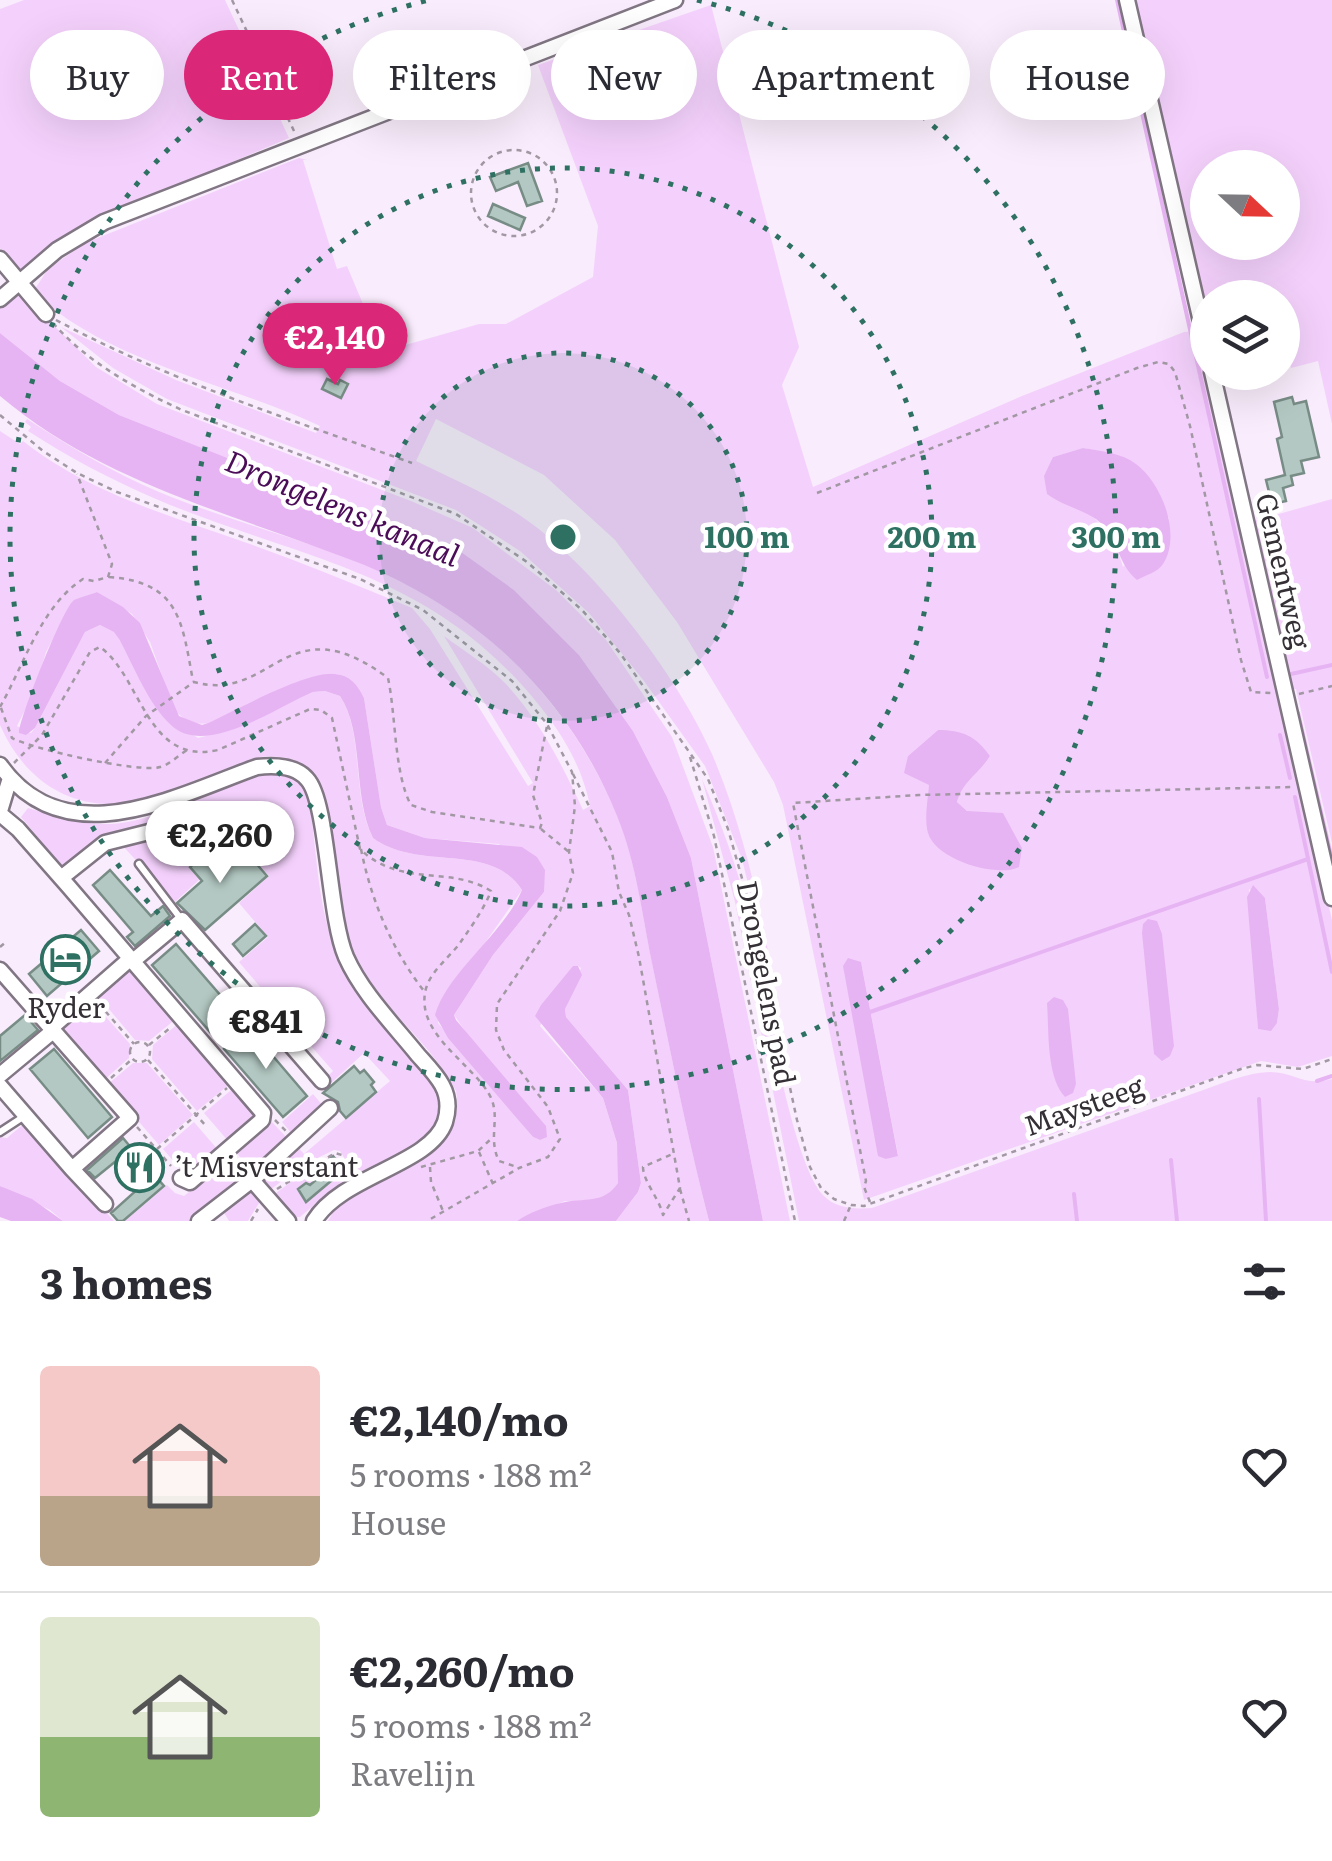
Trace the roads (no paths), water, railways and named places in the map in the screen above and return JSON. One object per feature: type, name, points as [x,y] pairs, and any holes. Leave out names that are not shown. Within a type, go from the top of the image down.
[{"type":"street","points":[[0,299],[56,250],[104,222],[675,0]]},
{"type":"street","points":[[1127,0],[1191,280]]},
{"type":"street","points":[[0,259],[46,314]]},
{"type":"street","name":"Gementweg","points":[[1216,390],[1332,898]]},
{"type":"street","points":[[0,765],[22,791],[41,802],[65,810],[100,814],[131,813],[257,766],[278,765],[308,780],[318,799],[330,900],[346,956],[382,1011],[441,1082],[448,1101],[445,1123],[433,1141],[330,1201],[314,1221]]},
{"type":"street","points":[[10,778],[0,812],[132,959],[264,1117],[190,1182],[181,1178]]},
{"type":"street","points":[[61,878],[105,842],[209,817]]},
{"type":"street","points":[[0,1076],[90,994],[182,920],[322,1081]]},
{"type":"street","points":[[1,973],[130,1118],[72,1168]]},
{"type":"street","points":[[0,1086],[105,1204]]},
{"type":"street","points":[[199,1221],[252,1180],[330,1108]]},
{"type":"street","points":[[252,1180],[288,1221]]},
{"type":"lane","points":[[140,864],[182,920]]},
{"type":"lane","points":[[0,1132],[25,1115]]},
{"type":"water","name":"Drongelens kanaal","points":[[0,333],[60,381],[119,415],[457,549],[514,590],[579,655],[633,731],[667,797],[691,858],[763,1221],[709,1221],[624,834],[597,772],[544,695],[477,630],[398,580],[125,474],[40,426],[0,396]]},
{"type":"water","points":[[1083,448],[1130,460],[1161,496],[1170,525],[1168,552],[1163,564],[1137,580],[1103,525],[1047,494],[1044,476],[1053,457]]},
{"type":"water","points":[[97,592],[123,607],[140,623],[179,716],[202,725],[307,679],[345,676],[364,698],[387,825],[425,838],[522,847],[537,857],[545,870],[544,892],[493,955],[454,1015],[546,1126],[547,1137],[533,1137],[448,1038],[435,1015],[451,983],[502,922],[522,890],[509,875],[492,866],[411,854],[373,838],[362,803],[353,728],[340,696],[313,692],[221,733],[185,734],[171,725],[148,696],[114,632],[100,625],[85,632],[35,728],[26,735],[19,733],[42,665],[68,607],[74,600]]},
{"type":"water","points":[[938,730],[968,736],[990,756],[963,788],[957,802],[967,811],[1003,813],[1022,848],[1019,867],[997,870],[968,864],[933,843],[926,822],[929,785],[904,773],[908,756]]},
{"type":"water","points":[[1253,885],[1265,898],[1279,1009],[1271,1031],[1258,1029],[1247,897]]},
{"type":"water","points":[[1148,919],[1157,921],[1162,934],[1174,1046],[1170,1056],[1162,1061],[1154,1054],[1142,933]]},
{"type":"water","points":[[848,958],[861,962],[898,1156],[886,1159],[878,1156],[843,966]]},
{"type":"water","points":[[573,966],[578,966],[582,975],[565,1009],[566,1017],[628,1090],[641,1183],[616,1221],[517,1221],[549,1206],[606,1195],[618,1183],[617,1143],[603,1098],[535,1016]]},
{"type":"water","points":[[1054,997],[1063,1000],[1068,1009],[1076,1084],[1073,1093],[1065,1097],[1054,1078],[1050,1053],[1047,1003]]},
{"type":"water","points":[[0,1186],[32,1199],[63,1221],[11,1221],[0,1217]]},
{"type":"waterway","points":[[1117,0],[1267,677]]},
{"type":"waterway","points":[[1291,674],[1332,665]]},
{"type":"waterway","points":[[1298,713],[1332,860]]},
{"type":"waterway","points":[[1280,735],[1290,778]]},
{"type":"waterway","points":[[1295,797],[1332,972]]},
{"type":"waterway","points":[[870,1012],[1308,859]]},
{"type":"waterway","points":[[1317,1081],[1332,1076]]},
{"type":"waterway","points":[[1259,1099],[1266,1221]]},
{"type":"waterway","points":[[1171,1160],[1177,1221]]},
{"type":"waterway","points":[[1074,1194],[1077,1221]]},
{"type":"place","name":"Ryder","points":[[66,960]]},
{"type":"place","name":"’t Misverstant","points":[[139,1167]]}]
